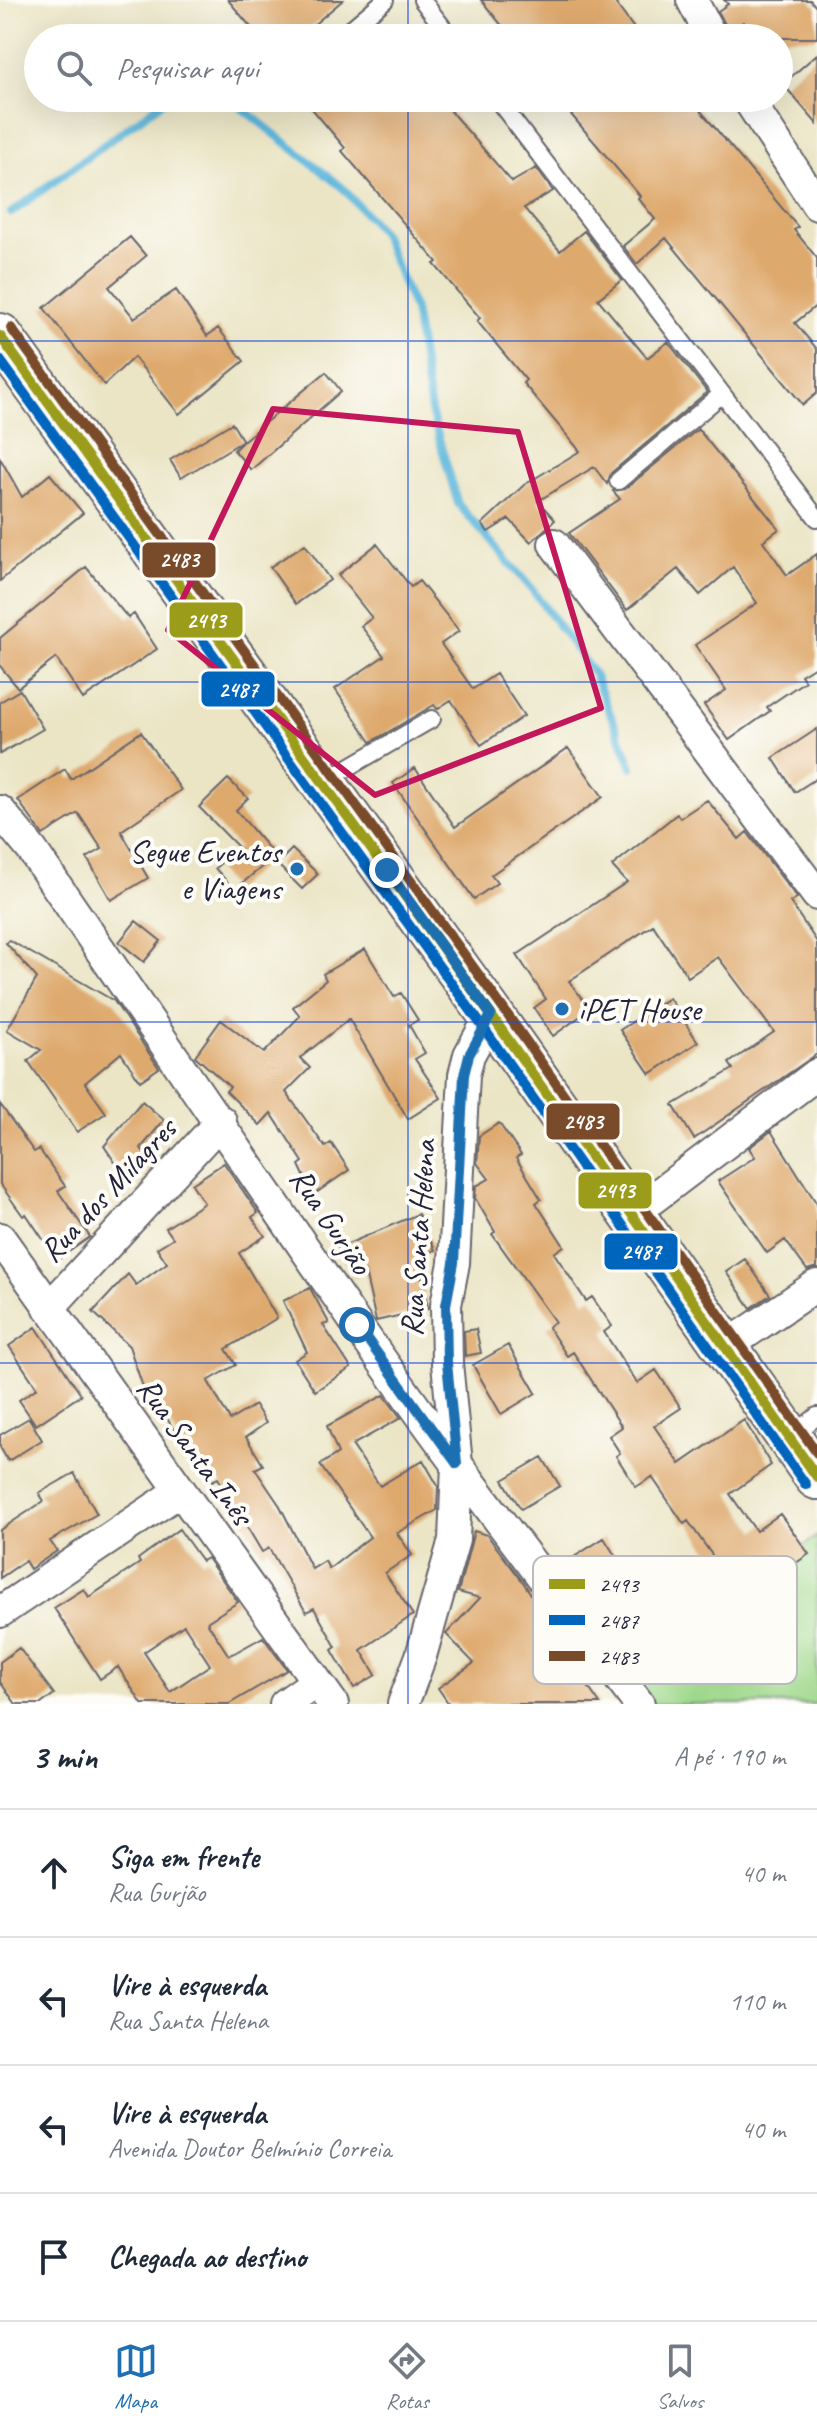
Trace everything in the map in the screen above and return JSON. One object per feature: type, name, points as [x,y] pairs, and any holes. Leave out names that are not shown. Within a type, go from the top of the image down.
[{"type":"main road","points":[[0,336],[491,1015],[724,1348],[803,1427],[817,1477]]},
{"type":"street","points":[[692,0],[705,24]]},
{"type":"street","points":[[756,112],[817,205]]},
{"type":"street","points":[[554,544],[817,895]]},
{"type":"street","name":"Rua Gurjão","points":[[0,811],[32,850],[221,1121],[357,1325],[533,1564]]},
{"type":"street","name":"Rua Santa Helena","points":[[403,1704],[425,1643],[454,1540],[457,1464],[447,1363],[446,1305],[454,1263],[464,1075],[469,1055],[491,1015]]},
{"type":"street","points":[[631,1215],[817,1074]]},
{"type":"street","name":"Rua dos Milagres","points":[[49,1308],[221,1121]]},
{"type":"street","name":"Rua Santa Inês","points":[[0,1238],[325,1693]]},
{"type":"street","points":[[724,1348],[817,1285]]},
{"type":"street","points":[[0,1612],[180,1491]]},
{"type":"street","name":"Rua Gurjão","points":[[624,1684],[639,1704]]},
{"type":"street","points":[[285,1704],[325,1693]]},
{"type":"lane","points":[[357,24],[385,0]]},
{"type":"lane","points":[[422,0],[440,24]]},
{"type":"lane","points":[[507,112],[817,518]]},
{"type":"lane","points":[[618,481],[722,394]]},
{"type":"lane","points":[[322,783],[432,719]]},
{"type":"highlighted area","points":[[273,409],[518,432],[601,708],[375,795],[168,630]]},
{"type":"green space","points":[[817,1536],[817,1704],[652,1704],[637,1684],[797,1684],[797,1556],[791,1556]]},
{"type":"building","points":[[228,0],[343,0],[315,24],[248,24]]},
{"type":"building","points":[[481,0],[613,0],[631,24],[501,24]]},
{"type":"building","points":[[724,0],[810,0],[817,8],[817,38],[793,38],[793,24],[725,24],[718,11],[728,4]]},
{"type":"building","points":[[817,54],[817,124],[793,96],[793,75]]},
{"type":"building","points":[[315,112],[451,112],[512,182],[536,168],[553,191],[524,208],[560,251],[584,231],[622,280],[598,299],[647,358],[668,342],[707,392],[611,473],[607,484],[594,467],[538,501],[555,520],[531,542],[509,519],[488,532],[482,524],[524,485],[580,451],[523,383],[526,380],[477,321],[480,318],[434,264],[437,262],[342,151],[345,148]]},
{"type":"building","points":[[569,112],[702,112],[798,227],[794,230],[817,258],[817,305],[795,323],[817,349],[817,393],[803,405],[666,238],[637,264],[623,246],[655,219],[638,198],[640,196]]},
{"type":"building","points":[[130,237],[146,256],[109,287],[134,318],[176,290],[207,336],[218,328],[244,361],[179,414],[134,357],[104,385],[44,308]]},
{"type":"building","points":[[326,372],[341,391],[251,470],[234,450]]},
{"type":"building","points":[[232,423],[243,441],[181,478],[170,460]]},
{"type":"building","points":[[698,429],[779,529],[763,541],[787,575],[817,554],[817,665],[801,675],[805,681],[767,707],[770,711],[729,740],[704,705],[726,690],[695,645],[757,603],[733,567],[700,595],[678,569],[627,610],[569,533],[620,499],[613,491],[625,489]]},
{"type":"building","points":[[0,458],[22,497],[50,474],[83,513],[0,581]]},
{"type":"building","points":[[305,544],[330,580],[296,604],[270,567]]},
{"type":"building","points":[[377,544],[411,587],[419,581],[459,631],[441,644],[473,689],[496,674],[524,716],[481,745],[451,700],[437,709],[434,705],[371,742],[335,689],[384,656],[361,626],[372,618],[338,575]]},
{"type":"building","points":[[86,567],[128,618],[134,614],[157,649],[83,699],[56,658],[18,688],[0,666],[0,638]]},
{"type":"building","points":[[20,690],[43,729],[0,754],[0,702]]},
{"type":"building","points":[[817,729],[817,778],[795,792],[773,758]]},
{"type":"building","points":[[141,732],[181,790],[121,831],[148,878],[111,900],[87,858],[102,849],[78,813],[43,835],[18,800],[65,769],[71,779]]},
{"type":"building","points":[[568,748],[603,797],[491,875],[497,883],[474,899],[393,783],[415,768],[455,827]]},
{"type":"building","points":[[228,779],[248,798],[236,810],[275,856],[234,890],[215,868],[239,848],[199,807]]},
{"type":"building","points":[[707,800],[739,839],[747,832],[797,898],[790,902],[817,942],[817,1054],[694,1139],[673,1105],[733,1069],[729,1063],[774,1032],[718,957],[688,977],[653,925],[569,981],[590,1009],[553,1036],[534,1008],[546,999],[517,955],[627,882],[612,866],[677,814],[680,818]]},
{"type":"building","name":"Segue Eventos e Viagens","points":[[292,849],[318,874],[302,889],[277,864]]},
{"type":"building","points":[[136,921],[161,941],[144,962],[119,942]]},
{"type":"building","points":[[9,940],[114,1001],[159,1068],[140,1081],[121,1053],[85,1083],[106,1113],[77,1132],[28,1061],[41,1050],[7,1030],[37,978],[6,943]]},
{"type":"building","points":[[365,949],[394,997],[401,993],[418,1020],[409,1025],[425,1053],[415,1059],[441,1098],[408,1119],[349,1019],[300,1058],[310,1068],[286,1092],[325,1147],[331,1143],[349,1170],[313,1195],[299,1165],[303,1162],[271,1113],[260,1125],[226,1091],[230,1087],[195,1056],[221,1020],[264,1053],[300,1016],[293,1007],[326,980],[323,974]]},
{"type":"building","points":[[669,998],[698,1042],[650,1074],[620,1030]]},
{"type":"building","points":[[142,1101],[164,1120],[141,1148],[152,1164],[127,1180],[104,1146]]},
{"type":"building","points":[[0,1104],[34,1152],[39,1149],[65,1186],[58,1191],[90,1237],[57,1260],[26,1214],[23,1216],[0,1184]]},
{"type":"building","points":[[499,1123],[521,1155],[516,1158],[541,1199],[536,1203],[564,1246],[554,1253],[586,1301],[592,1297],[612,1326],[604,1332],[637,1383],[656,1370],[681,1408],[654,1426],[680,1464],[744,1420],[771,1465],[730,1494],[756,1531],[780,1514],[809,1554],[797,1562],[797,1556],[713,1556],[688,1521],[684,1524],[652,1477],[636,1487],[616,1456],[620,1453],[609,1436],[622,1427],[573,1352],[567,1356],[548,1327],[555,1322],[492,1234],[495,1232],[475,1198],[476,1186],[489,1179],[477,1163],[479,1136]]},
{"type":"building","points":[[771,1131],[817,1204],[817,1267],[807,1270],[785,1240],[767,1253],[718,1181],[755,1157],[749,1148]]},
{"type":"building","points":[[224,1163],[258,1213],[252,1217],[265,1236],[239,1253],[277,1318],[226,1349],[236,1365],[208,1381],[230,1420],[255,1405],[266,1423],[246,1437],[263,1465],[255,1469],[280,1506],[312,1569],[325,1561],[329,1569],[370,1537],[320,1465],[338,1453],[327,1426],[384,1395],[401,1418],[352,1445],[380,1486],[423,1460],[438,1486],[437,1510],[397,1533],[412,1555],[385,1573],[413,1615],[361,1650],[376,1675],[354,1688],[332,1650],[336,1647],[314,1608],[306,1612],[269,1548],[262,1552],[218,1478],[212,1481],[189,1443],[183,1446],[153,1394],[146,1396],[129,1346],[93,1312],[128,1274],[136,1285],[167,1263],[157,1248],[173,1238],[166,1228],[204,1203],[192,1184]]},
{"type":"building","points":[[418,1214],[435,1250],[418,1257],[428,1309],[376,1321],[365,1272],[353,1278],[338,1248]]},
{"type":"building","points":[[745,1259],[770,1295],[751,1308],[726,1272]]},
{"type":"building","points":[[310,1288],[329,1323],[323,1325],[351,1368],[315,1391],[295,1360],[307,1352],[283,1301]]},
{"type":"building","points":[[36,1327],[81,1395],[36,1425],[19,1400],[37,1388],[9,1346]]},
{"type":"building","points":[[476,1329],[481,1353],[465,1356],[464,1331]]},
{"type":"building","points":[[508,1345],[536,1393],[501,1414],[473,1365]]},
{"type":"building","points":[[29,1418],[42,1440],[8,1461],[0,1447],[0,1435]]},
{"type":"building","points":[[542,1457],[560,1486],[521,1509],[503,1480]]},
{"type":"building","points":[[74,1473],[97,1514],[50,1541],[57,1551],[30,1569],[25,1561],[0,1578],[0,1530],[44,1501],[39,1493]]},
{"type":"building","points":[[179,1529],[202,1561],[207,1558],[238,1602],[207,1622],[229,1656],[263,1637],[287,1670],[229,1704],[142,1704],[118,1667],[100,1679],[54,1608],[84,1589],[89,1597],[140,1563],[138,1559]],"holes":[[[184,1625],[210,1665],[170,1692],[144,1652]]]},
{"type":"building","points":[[474,1531],[487,1535],[533,1597],[533,1684],[586,1684],[600,1704],[449,1704],[438,1688],[474,1663],[446,1634],[480,1598],[458,1592]]},
{"type":"building","points":[[604,1538],[615,1556],[576,1556]]},
{"type":"building","points":[[19,1648],[54,1694],[41,1704],[16,1704],[0,1682],[0,1662]]},
{"type":"waterway","points":[[11,213],[149,112]]},
{"type":"waterway","points":[[247,112],[343,188],[382,233],[414,309],[431,411],[458,504],[531,588],[594,674],[632,767]]},
{"type":"transit line","name":"2483","points":[[11,328],[502,1007],[817,1453]]},
{"type":"transit line","name":"2493","points":[[0,336],[491,1015],[817,1477]]},
{"type":"transit line","name":"2487","points":[[0,360],[480,1023],[806,1485]]},
{"type":"place","name":"Segue Eventos e Viagens","points":[[297,869]]},
{"type":"place","name":"iPET House","points":[[562,1009]]},
{"type":"route","points":[[357,1325],[457,1464],[447,1363],[446,1305],[454,1263],[464,1075],[469,1055],[491,1015],[387,870]]}]
